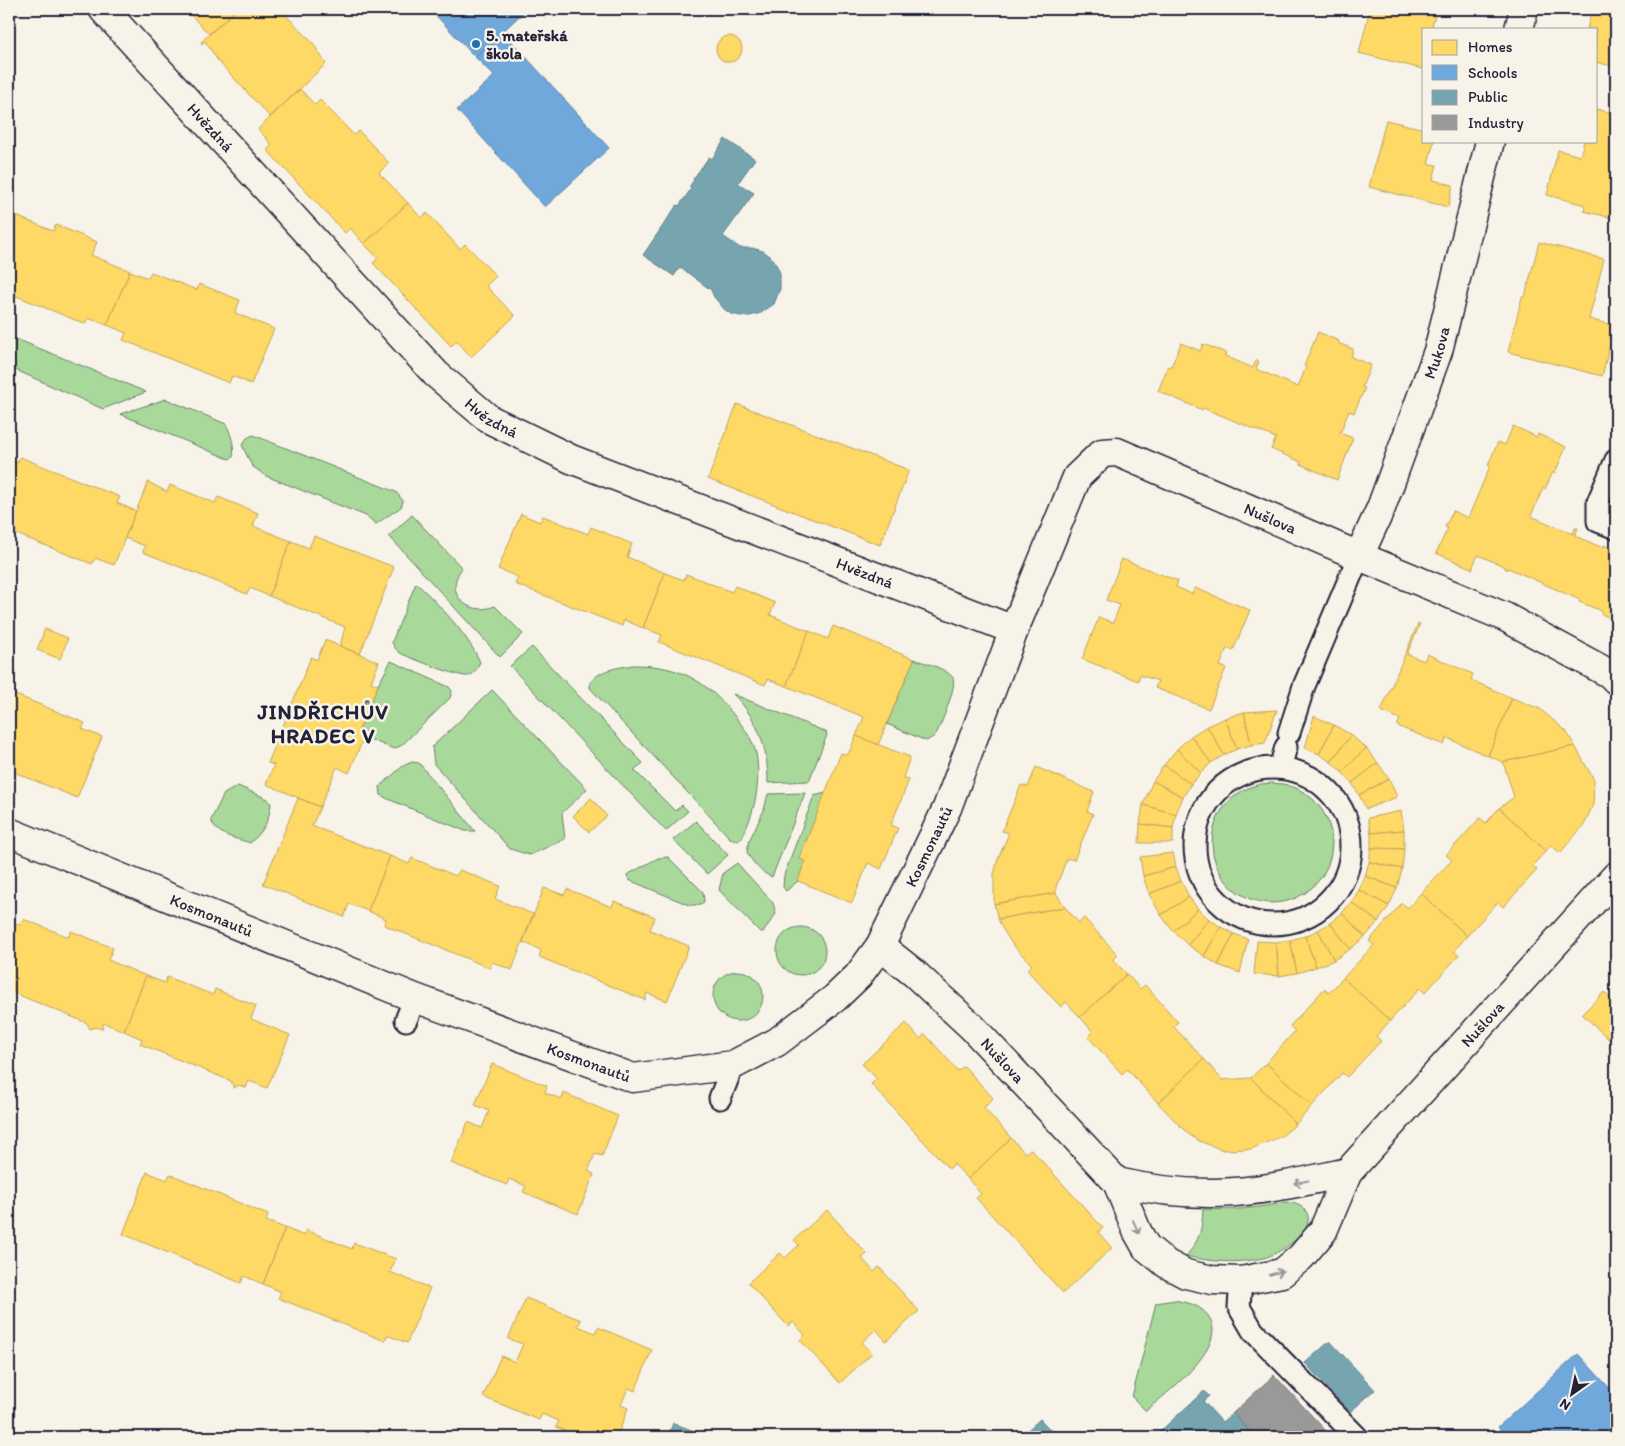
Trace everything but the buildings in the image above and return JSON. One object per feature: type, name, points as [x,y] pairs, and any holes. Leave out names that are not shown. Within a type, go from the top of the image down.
[{"type":"street","name":"Hvězdná","points":[[103,9],[436,374],[489,419],[571,459],[1014,630]]},
{"type":"street","points":[[1519,28],[1524,9]]},
{"type":"street","name":"Mukova","points":[[1359,556],[1381,508],[1438,351],[1490,142]]},
{"type":"street","name":"Nušlova","points":[[1014,630],[1077,477],[1102,453],[1117,452],[1506,617],[1610,674],[1616,680]]},
{"type":"street","name":"Kosmonautů","points":[[9,832],[411,1009],[633,1078],[733,1065],[777,1042],[823,1008],[858,976],[880,946],[947,808],[1014,630]]},
{"type":"street","name":"Nušlova","points":[[880,946],[914,973],[972,1027],[1117,1182],[1137,1231],[1146,1247],[1168,1264],[1186,1274],[1212,1280],[1241,1281],[1282,1272],[1301,1257],[1323,1231],[1348,1172],[1616,876]]},
{"type":"street","points":[[1117,1182],[1153,1190],[1193,1193],[1236,1192],[1290,1184],[1348,1172]]},
{"type":"lane","points":[[1616,460],[1598,502],[1598,521],[1616,528]]},
{"type":"lane","points":[[1280,768],[1304,686],[1359,556]]},
{"type":"lane","points":[[1280,768],[1308,776],[1332,794],[1343,810],[1347,820],[1352,847],[1347,874],[1338,891],[1326,904],[1302,919],[1285,924],[1266,924],[1246,920],[1226,908],[1209,891],[1198,865],[1195,848],[1201,816],[1212,797],[1228,782],[1237,777],[1258,769],[1280,768]]},
{"type":"lane","points":[[720,1098],[733,1065]]},
{"type":"lane","points":[[1241,1281],[1239,1307],[1253,1331],[1357,1437]]},
{"type":"green space","points":[[9,336],[146,392],[103,409],[9,367]]},
{"type":"green space","points":[[166,399],[226,424],[232,440],[233,457],[229,459],[120,414]]},
{"type":"green space","points":[[253,435],[396,492],[403,501],[401,507],[376,524],[366,516],[266,476],[252,466],[242,445],[247,438]]},
{"type":"green space","points":[[412,515],[462,568],[455,586],[461,601],[468,606],[476,608],[485,609],[495,606],[523,634],[500,657],[389,536]]},
{"type":"green space","points":[[416,583],[452,620],[475,652],[480,662],[472,674],[464,676],[425,663],[402,654],[394,646],[392,642]]},
{"type":"green space","points":[[532,647],[643,763],[634,770],[675,811],[682,805],[688,811],[666,831],[510,666]]},
{"type":"green space","points":[[914,659],[941,669],[953,678],[954,682],[951,697],[941,723],[935,735],[926,741],[887,724]]},
{"type":"green space","points":[[391,661],[449,687],[452,691],[450,698],[402,745],[394,749],[364,737],[366,732],[359,730],[378,685]]},
{"type":"green space","points":[[633,665],[665,668],[679,672],[704,685],[737,719],[753,743],[758,771],[757,791],[750,819],[742,838],[738,841],[730,838],[590,688],[590,683],[594,678],[604,672]]},
{"type":"green space","points":[[492,690],[587,789],[562,813],[565,839],[530,855],[510,849],[434,764],[432,747]]},
{"type":"green space","points":[[733,694],[826,732],[827,735],[809,781],[768,783],[766,757],[760,734],[749,713]]},
{"type":"green space","points":[[412,762],[419,763],[475,831],[465,831],[381,795],[380,786],[403,766]]},
{"type":"green space","points":[[1272,783],[1295,787],[1315,800],[1328,820],[1332,843],[1328,866],[1315,886],[1295,899],[1272,903],[1249,899],[1229,886],[1216,866],[1212,843],[1216,820],[1229,800],[1249,787]]},
{"type":"green space","points":[[238,786],[268,799],[271,804],[265,826],[250,843],[222,833],[217,830],[211,820],[224,794]]},
{"type":"green space","points":[[805,793],[772,877],[757,867],[751,860],[747,852],[749,841],[764,810],[768,794]]},
{"type":"green space","points":[[826,793],[799,858],[805,861],[798,881],[786,891],[783,887],[784,875],[814,796]]},
{"type":"green space","points":[[696,821],[728,855],[707,874],[673,840]]},
{"type":"green space","points":[[668,857],[703,892],[704,902],[698,905],[689,905],[629,880],[627,875],[658,858]]},
{"type":"green space","points":[[737,863],[773,903],[776,914],[763,932],[760,932],[719,890],[723,873]]},
{"type":"green space","points":[[801,927],[810,929],[818,934],[823,942],[825,951],[823,960],[818,968],[810,973],[801,975],[792,973],[784,968],[779,960],[777,951],[779,942],[784,934],[792,929]]},
{"type":"green space","points":[[738,971],[748,973],[756,978],[761,986],[763,996],[761,1006],[756,1014],[748,1019],[738,1021],[728,1019],[720,1014],[715,1006],[713,996],[715,986],[720,978],[728,973]]},
{"type":"green space","points":[[1287,1202],[1298,1205],[1306,1211],[1308,1215],[1307,1225],[1301,1235],[1292,1243],[1268,1257],[1234,1262],[1205,1260],[1186,1256],[1199,1234],[1203,1209],[1224,1210]]},
{"type":"green space","points":[[1175,1300],[1198,1307],[1210,1319],[1213,1333],[1208,1347],[1198,1362],[1185,1377],[1146,1411],[1132,1397],[1156,1303]]},
{"type":"place","name":"5. mateřská škola","points":[[476,44]]},
{"type":"district","name":"JINDŘICHŮV HRADEC V","points":[[323,724]]}]
